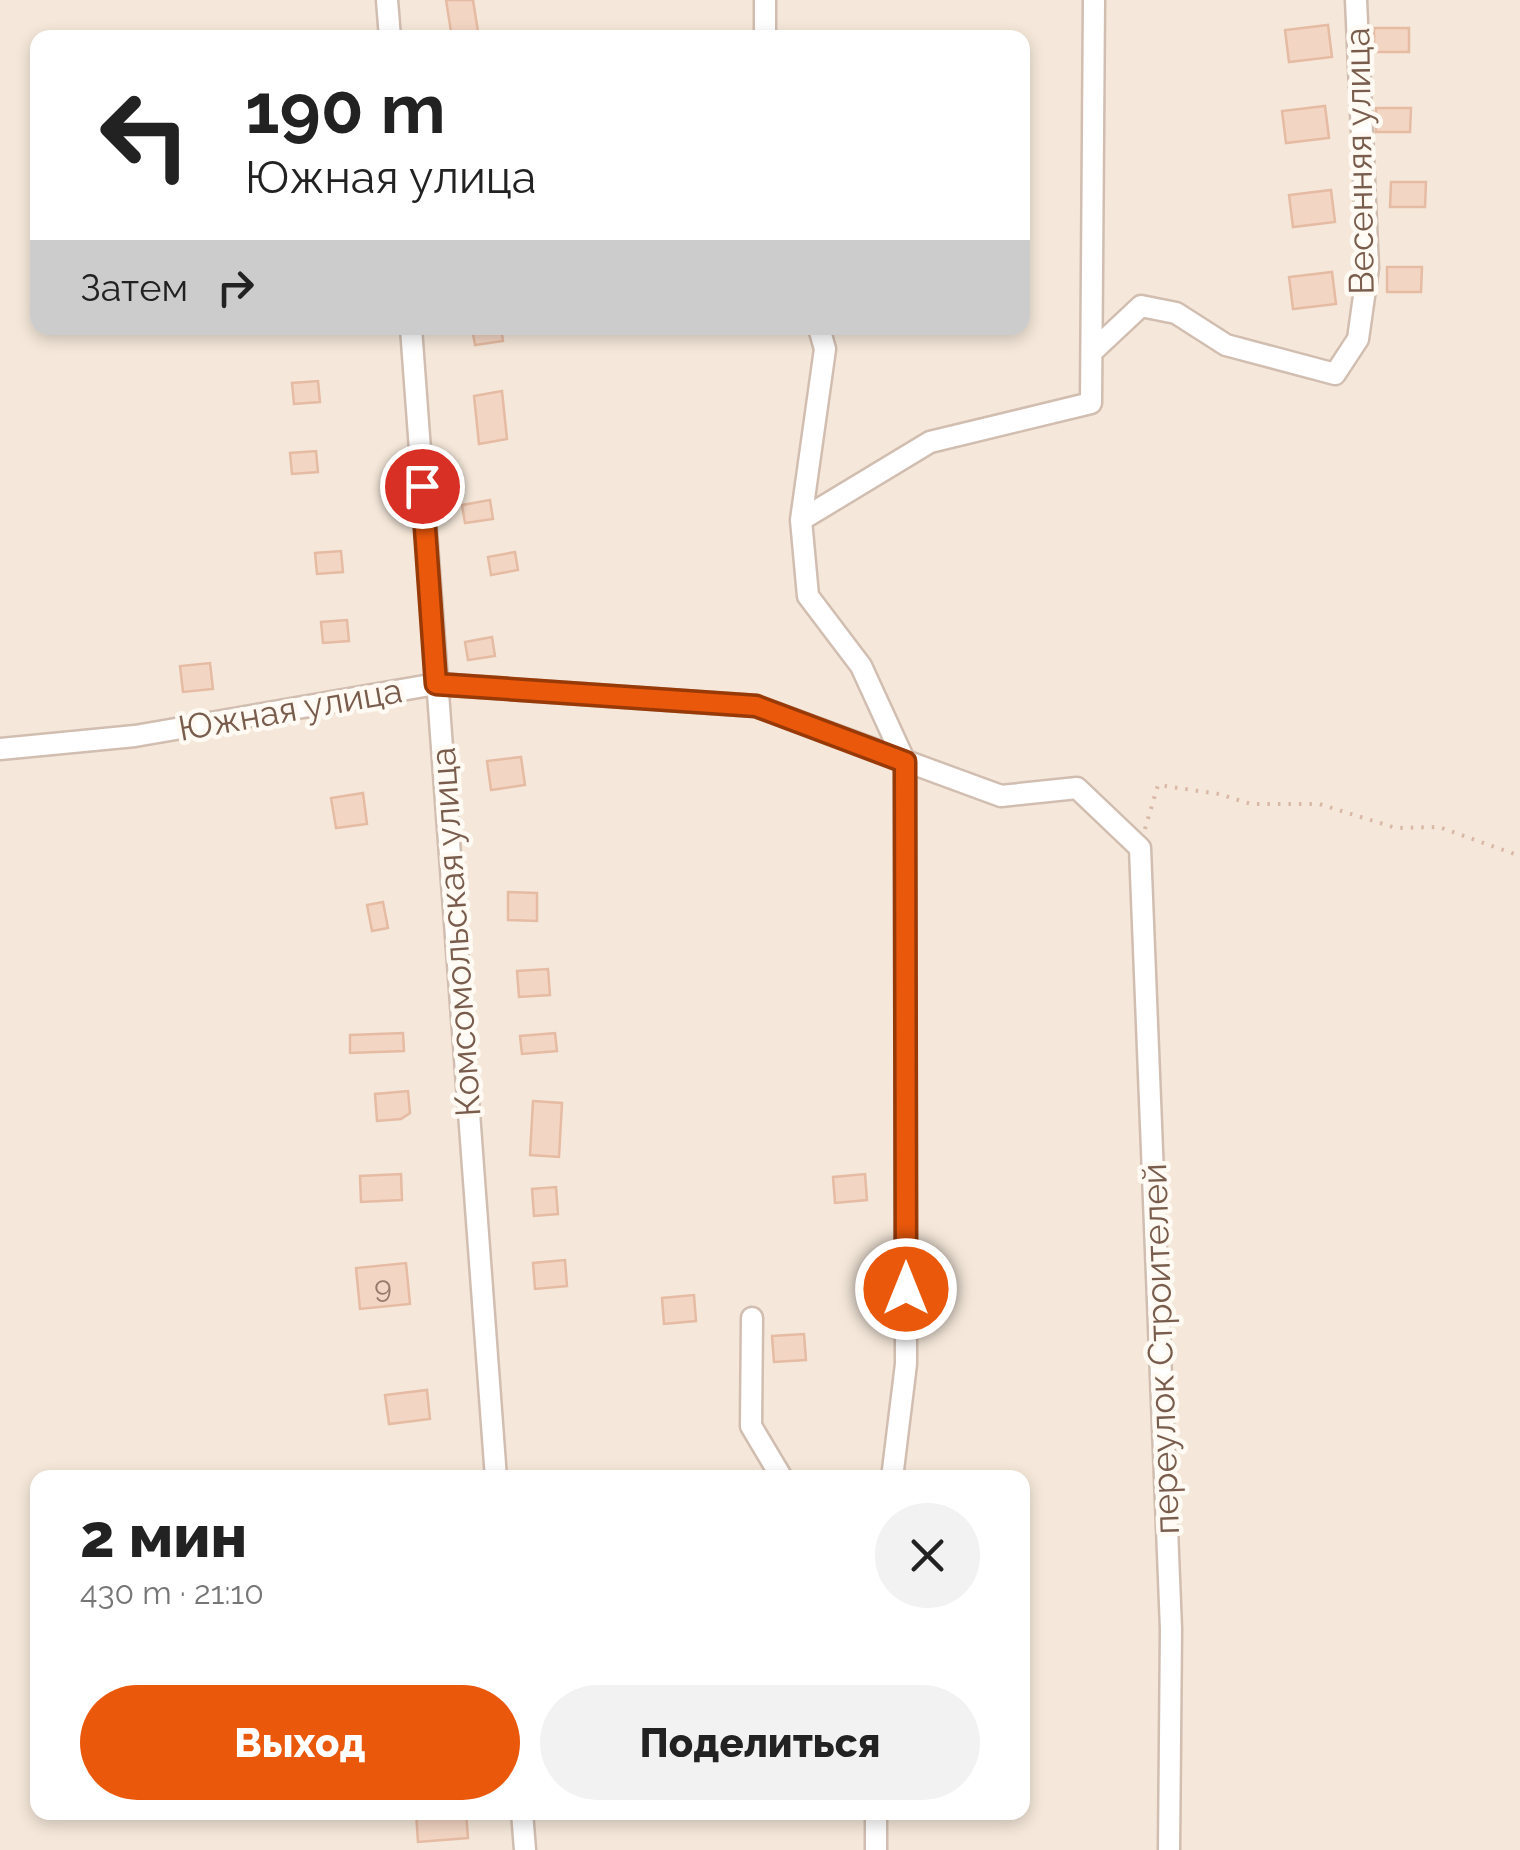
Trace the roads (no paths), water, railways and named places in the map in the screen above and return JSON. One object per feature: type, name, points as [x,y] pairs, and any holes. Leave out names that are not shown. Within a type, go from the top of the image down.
[{"type":"street","points":[[387,0],[389,30]]},
{"type":"street","points":[[765,0],[765,30]]},
{"type":"street","points":[[801,520],[930,442],[1091,403],[1094,0]]},
{"type":"street","name":"Весенняя улица","points":[[1093,351],[1141,306],[1176,313],[1226,345],[1335,374],[1358,338],[1368,268],[1356,0]]},
{"type":"street","name":"Комсомольская улица","points":[[411,335],[495,1470]]},
{"type":"street","points":[[821,335],[824,349],[801,520],[808,596],[861,666],[905,762],[906,1364],[893,1470]]},
{"type":"street","name":"Южная улица","points":[[0,749],[135,736],[436,684],[756,706],[1001,796],[1077,788],[1140,848]]},
{"type":"street","name":"переулок Строителей","points":[[1140,848],[1172,1629],[1168,1850]]},
{"type":"street","points":[[752,1318],[751,1426],[777,1470]]},
{"type":"street","points":[[522,1820],[524,1850]]},
{"type":"street","points":[[876,1820],[876,1850]]}]
